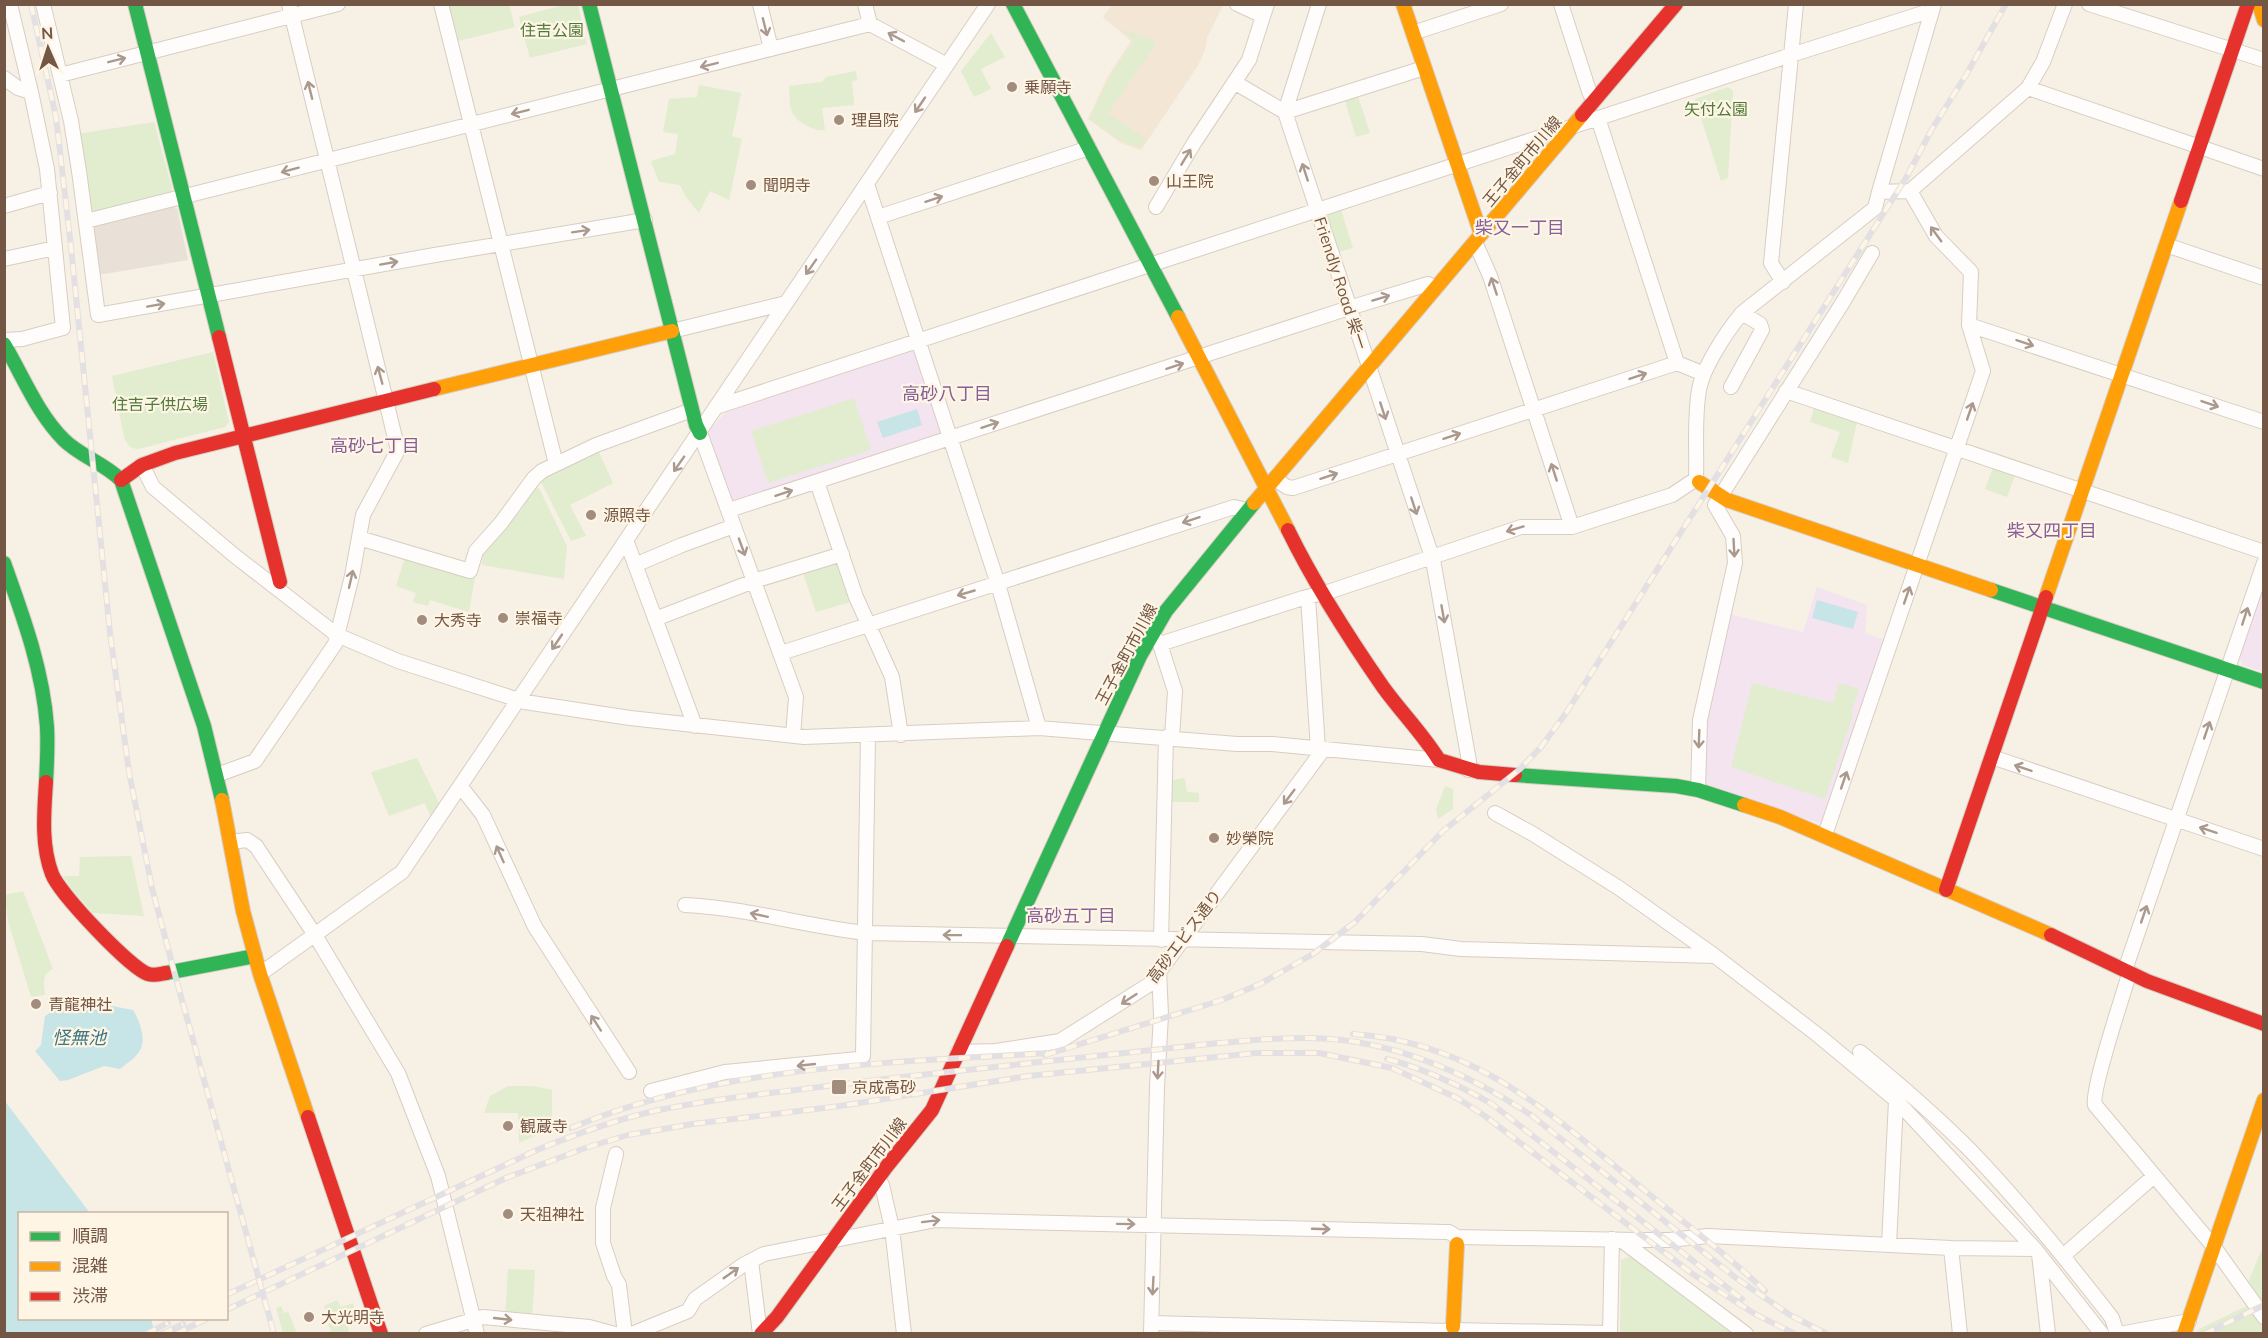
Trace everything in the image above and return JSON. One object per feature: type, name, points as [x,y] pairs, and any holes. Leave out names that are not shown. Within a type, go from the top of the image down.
[{"type":"street","points":[[4,340],[22,339],[63,328],[50,193],[31,92],[10,4]]},
{"type":"street","points":[[43,4],[78,161],[98,315],[645,220]]},
{"type":"street","points":[[135,4],[281,588]]},
{"type":"street","points":[[60,75],[290,10],[338,4]]},
{"type":"street","points":[[441,4],[556,464]]},
{"type":"street","points":[[589,4],[692,410],[796,697],[793,736]]},
{"type":"street","points":[[760,4],[771,50]]},
{"type":"street","points":[[865,4],[870,24]]},
{"type":"street","points":[[260,974],[402,872],[719,406],[988,4]]},
{"type":"street","points":[[1013,4],[1200,358],[1271,483],[1322,593],[1388,694],[1439,760]]},
{"type":"street","points":[[1156,207],[1249,60],[1265,10],[1237,4]]},
{"type":"street","points":[[1286,112],[1319,4]]},
{"type":"street","points":[[1403,4],[1572,527]]},
{"type":"street","points":[[1413,33],[1471,9],[1501,4]]},
{"type":"street","points":[[1561,4],[1590,94],[1595,98]]},
{"type":"street","name":"王子金町市川線","points":[[760,1334],[777,1317],[877,1179],[932,1110],[1105,732],[1179,593],[1676,4]]},
{"type":"street","points":[[1783,282],[1771,263],[1796,4]]},
{"type":"street","points":[[1879,192],[1910,191],[2028,88],[2043,62],[2065,4]]},
{"type":"street","points":[[2089,4],[2264,60]]},
{"type":"street","points":[[1946,890],[2248,4]]},
{"type":"street","points":[[2259,4],[2264,20]]},
{"type":"street","points":[[217,775],[255,761],[335,644],[363,515],[398,450],[290,10]]},
{"type":"street","points":[[719,406],[1932,10]]},
{"type":"street","points":[[1698,481],[1698,403],[1704,374],[1742,313],[1875,208],[1932,10]]},
{"type":"street","points":[[86,221],[870,24],[947,65]]},
{"type":"street","points":[[24,63],[4,77],[18,88],[31,92]]},
{"type":"street","points":[[1234,82],[1286,112],[1424,68]]},
{"type":"street","points":[[2028,88],[2264,169]]},
{"type":"street","name":"Friendly Road 柴一","points":[[1286,112],[1432,557],[1469,761],[1468,770]]},
{"type":"street","points":[[1598,118],[1677,363]]},
{"type":"street","points":[[878,217],[1089,148]]},
{"type":"street","points":[[867,184],[998,584],[1039,728]]},
{"type":"street","points":[[1825,836],[1983,371],[1970,324],[1971,272],[1936,236],[1910,191]]},
{"type":"street","points":[[4,206],[50,193]]},
{"type":"street","points":[[2166,245],[2264,278]]},
{"type":"street","points":[[4,259],[55,248]]},
{"type":"street","points":[[1698,790],[1700,720],[1735,563],[1733,536],[1715,505],[1872,253]]},
{"type":"street","points":[[729,510],[1349,308],[1428,284],[1436,288]]},
{"type":"street","points":[[122,480],[142,465],[175,453],[786,303]]},
{"type":"street","points":[[1731,387],[1762,330],[1760,324],[1742,313]]},
{"type":"street","points":[[1970,324],[2264,422]]},
{"type":"street","points":[[4,344],[58,434],[74,449],[115,472],[122,480],[201,718],[217,775],[243,911],[260,974],[381,1334]]},
{"type":"street","points":[[1271,483],[1293,488],[1677,363],[1704,374]]},
{"type":"street","points":[[1786,391],[2264,552]]},
{"type":"street","points":[[359,538],[470,571],[476,551],[501,523],[534,478],[556,464],[596,445],[692,410]]},
{"type":"street","points":[[142,465],[153,487],[281,588],[337,636],[408,664],[518,700],[581,712],[793,736],[901,735],[1039,728],[1237,744],[1272,744],[1439,760],[1468,770],[1616,780],[1698,790],[1780,817],[2087,951],[2181,995],[2264,1024]]},
{"type":"street","points":[[1698,481],[1720,496],[2264,682]]},
{"type":"street","points":[[1161,940],[1169,737],[1175,691],[1155,639],[1322,593],[1521,527],[1572,527],[1672,495],[1698,481]]},
{"type":"street","points":[[817,482],[856,597],[892,677],[901,735]]},
{"type":"street","points":[[781,653],[1234,507],[1247,510]]},
{"type":"street","points":[[635,565],[734,525]]},
{"type":"street","points":[[626,540],[695,726]]},
{"type":"street","points":[[655,619],[754,581],[842,554]]},
{"type":"street","points":[[4,563],[21,612],[43,700],[48,738],[46,837],[51,870],[60,888],[133,964],[147,974],[154,975],[255,956]]},
{"type":"street","points":[[2264,564],[2128,971],[2093,1100],[2214,1247],[2264,1317]]},
{"type":"street","points":[[1308,597],[1321,750]]},
{"type":"street","points":[[651,1091],[725,1072],[858,1059],[863,1056],[868,736]]},
{"type":"street","name":"高砂エビス通り","points":[[958,1052],[996,1051],[1064,1040],[1150,984],[1228,868],[1321,750]]},
{"type":"street","points":[[1992,757],[2264,849]]},
{"type":"street","points":[[460,787],[483,815],[535,927],[629,1072]]},
{"type":"street","points":[[1495,813],[1619,888],[1715,956],[1819,1036],[1896,1100],[2037,1252],[2102,1334]]},
{"type":"street","points":[[230,842],[248,840],[253,842],[315,935],[398,1073],[438,1176],[477,1334]]},
{"type":"street","points":[[685,905],[719,907],[822,928],[866,933],[1422,944],[1461,949],[1715,956]]},
{"type":"street","points":[[1159,970],[1161,1015],[1157,1087],[1152,1328],[1610,1333],[1616,1239]]},
{"type":"street","points":[[1860,1052],[1905,1089],[1969,1149],[2023,1208],[2112,1318],[2118,1334],[2186,1327],[2260,1120],[2264,1100]]},
{"type":"street","points":[[1889,1245],[1896,1100]]},
{"type":"street","points":[[616,1154],[603,1208],[603,1243],[614,1276],[620,1286],[625,1334]]},
{"type":"street","points":[[2063,1256],[2154,1176]]},
{"type":"street","points":[[877,1179],[882,1185],[892,1228],[904,1334]]},
{"type":"street","points":[[632,1334],[687,1311],[695,1299],[751,1261],[771,1252],[936,1220],[1449,1232],[1457,1241],[1451,1330]]},
{"type":"street","points":[[1457,1241],[1669,1240],[1708,1236],[2037,1252]]},
{"type":"street","points":[[1616,1239],[1746,1334]]},
{"type":"street","points":[[1951,1248],[1960,1334]]},
{"type":"street","points":[[2037,1252],[2048,1334]]},
{"type":"street","points":[[751,1261],[760,1334]]},
{"type":"street","points":[[426,1334],[483,1317],[589,1327],[615,1334]]},
{"type":"shaded area","points":[[1112,5],[1223,5],[1207,38],[1205,50],[1197,67],[1141,150],[1121,143],[1088,119],[1108,76],[1131,41],[1103,17]]},
{"type":"shaded area","points":[[171,206],[177,208],[188,260],[98,275],[93,229],[96,225]]},
{"type":"shaded area","points":[[911,349],[941,433],[730,503],[706,434],[725,413]]},
{"type":"shaded area","points":[[2263,583],[2263,672],[2243,665],[2239,657]]},
{"type":"shaded area","points":[[1817,587],[1867,605],[1865,633],[1887,641],[1824,821],[1821,824],[1705,785],[1704,718],[1728,614],[1803,632]]},
{"type":"green space","name":"住吉公園","points":[[567,4],[578,5],[587,44],[530,58],[519,17]]},
{"type":"green space","points":[[448,5],[509,5],[515,27],[458,41]]},
{"type":"green space","points":[[1120,29],[1154,40],[1156,44],[1108,113],[1146,139],[1140,148],[1121,141],[1089,119],[1109,78],[1134,40]]},
{"type":"green space","points":[[991,33],[1005,57],[981,69],[991,89],[974,97],[961,71]]},
{"type":"green space","points":[[856,71],[857,80],[852,81],[854,105],[822,108],[825,130],[813,129],[796,118],[791,109],[789,86],[822,82],[826,77]]},
{"type":"green space","points":[[699,85],[741,93],[732,136],[742,139],[729,200],[710,191],[699,213],[680,185],[659,182],[651,161],[675,154],[678,134],[663,132],[669,99],[697,97]]},
{"type":"green space","name":"矢付公園","points":[[1728,87],[1733,91],[1728,178],[1721,181],[1695,99]]},
{"type":"green space","points":[[1358,96],[1370,133],[1356,137],[1345,101]]},
{"type":"green space","points":[[154,122],[172,188],[169,195],[93,214],[90,212],[77,134]]},
{"type":"green space","points":[[1341,210],[1353,248],[1339,252],[1326,215]]},
{"type":"green space","name":"住吉子供広場","points":[[213,352],[229,422],[225,427],[138,449],[129,446],[124,437],[112,376]]},
{"type":"green space","points":[[854,398],[871,450],[768,483],[751,431]]},
{"type":"green space","points":[[1814,408],[1857,422],[1848,463],[1831,457],[1840,432],[1810,422]]},
{"type":"green space","points":[[598,450],[613,483],[570,505],[586,536],[571,541],[540,480],[549,473]]},
{"type":"green space","points":[[1993,467],[2015,475],[2007,497],[1985,489]]},
{"type":"green space","points":[[539,488],[567,546],[564,579],[482,565],[483,552],[519,513],[534,489]]},
{"type":"green space","points":[[405,557],[475,577],[469,612],[430,600],[428,606],[413,602],[416,593],[396,586]]},
{"type":"green space","points":[[839,562],[850,602],[816,612],[803,573]]},
{"type":"green space","points":[[1752,683],[1833,703],[1839,683],[1859,689],[1851,713],[1853,715],[1825,799],[1731,767]]},
{"type":"green space","points":[[417,758],[440,805],[431,818],[425,803],[389,816],[371,772]]},
{"type":"green space","points":[[1183,778],[1187,792],[1199,793],[1199,802],[1169,802],[1170,784],[1173,780]]},
{"type":"green space","points":[[1445,786],[1453,789],[1453,809],[1438,819],[1436,810]]},
{"type":"green space","points":[[131,856],[144,916],[93,913],[63,876],[79,876],[80,857]]},
{"type":"green space","points":[[23,891],[53,969],[45,977],[45,995],[31,997],[8,921],[5,895]]},
{"type":"green space","points":[[508,1086],[533,1086],[552,1090],[552,1128],[519,1143],[518,1113],[484,1113],[490,1096]]},
{"type":"green space","points":[[2263,1246],[2263,1333],[2197,1334],[2199,1329],[2257,1301],[2247,1285]]},
{"type":"green space","points":[[1631,1256],[1732,1333],[1620,1334],[1621,1260]]},
{"type":"green space","points":[[508,1269],[535,1270],[532,1319],[505,1316]]},
{"type":"green space","points":[[337,1300],[341,1307],[353,1303],[356,1313],[347,1316],[349,1333],[332,1333],[328,1324],[331,1322],[324,1306]]},
{"type":"green space","points":[[281,1306],[284,1313],[288,1312],[297,1333],[283,1333],[276,1308]]},
{"type":"water","points":[[917,409],[922,425],[883,438],[877,422]]},
{"type":"water","points":[[1817,600],[1858,612],[1853,629],[1812,618]]},
{"type":"water","name":"怪無池","points":[[80,1000],[133,1010],[142,1031],[141,1047],[135,1057],[120,1069],[104,1066],[60,1081],[35,1051],[41,1045],[45,1016],[66,1002]]},
{"type":"water","points":[[4,1100],[89,1212],[18,1212],[18,1320],[151,1320],[155,1333],[5,1333]]},
{"type":"railway","points":[[31,4],[56,117],[110,633],[129,772],[152,888],[274,1334]]},
{"type":"railway","points":[[1045,1055],[1222,1000],[1260,984],[1313,954],[1355,922],[1443,831],[1520,769],[1541,747],[1566,713],[1906,178],[1932,129],[2006,4]]},
{"type":"railway","points":[[1353,1034],[1397,1040],[1438,1051],[1475,1067],[1510,1087],[1577,1135],[1721,1251],[1765,1291]]},
{"type":"railway","points":[[228,1294],[537,1150],[597,1127],[643,1114],[727,1098],[918,1075],[1219,1043],[1318,1038],[1357,1042],[1404,1053],[1470,1079],[1511,1102],[1531,1115],[1736,1278],[1790,1315],[1827,1334]]},
{"type":"railway","points":[[571,1128],[628,1107],[686,1091],[746,1079],[866,1065],[1048,1053]]},
{"type":"railway","points":[[228,1309],[506,1178],[585,1148],[628,1135],[693,1124],[840,1106],[1028,1076],[1256,1053],[1319,1053],[1392,1068],[1457,1098],[1485,1116],[1694,1275],[1755,1314],[1795,1334]]},
{"type":"railway","points":[[1387,1059],[1441,1078],[1492,1104],[1742,1299]]},
{"type":"railway","points":[[2204,1334],[2264,1305]]},
{"type":"railway","points":[[176,1334],[204,1320]]},
{"type":"railway","points":[[146,1334],[168,1323]]},
{"type":"railway","points":[[162,1334],[183,1324]]},
{"type":"traffic: fast","points":[[135,4],[219,337]]},
{"type":"traffic: fast","points":[[589,4],[696,425],[700,433]]},
{"type":"traffic: fast","points":[[1013,4],[1178,317]]},
{"type":"traffic: fast","points":[[4,344],[38,406],[54,429],[70,446],[121,480],[204,726],[222,800]]},
{"type":"traffic: fast","points":[[1007,946],[1140,656],[1166,611],[1254,503]]},
{"type":"traffic: fast","points":[[4,563],[37,664],[47,727],[46,782]]},
{"type":"traffic: fast","points":[[1991,590],[2264,682]]},
{"type":"traffic: fast","points":[[1515,775],[1676,786],[1698,790],[1744,805]]},
{"type":"traffic: fast","points":[[166,973],[255,956]]},
{"type":"traffic: slow","points":[[1403,4],[1481,234]]},
{"type":"traffic: slow","points":[[2259,4],[2264,20]]},
{"type":"traffic: slow","points":[[1254,503],[1582,115]]},
{"type":"traffic: slow","points":[[2046,597],[2181,201]]},
{"type":"traffic: slow","points":[[1178,317],[1288,530]]},
{"type":"traffic: slow","points":[[434,389],[672,331]]},
{"type":"traffic: slow","points":[[1699,482],[1727,500],[1991,590]]},
{"type":"traffic: slow","points":[[222,800],[243,911],[260,974],[308,1117]]},
{"type":"traffic: slow","points":[[1744,805],[1780,817],[2051,935]]},
{"type":"traffic: slow","points":[[2184,1334],[2264,1100]]},
{"type":"traffic: slow","points":[[1453,1327],[1457,1244]]},
{"type":"traffic: jam","points":[[1582,115],[1676,4]]},
{"type":"traffic: jam","points":[[2181,201],[2248,4]]},
{"type":"traffic: jam","points":[[219,337],[280,582]]},
{"type":"traffic: jam","points":[[121,480],[142,465],[175,453],[434,389]]},
{"type":"traffic: jam","points":[[1288,530],[1357,649],[1439,760],[1479,772],[1515,775]]},
{"type":"traffic: jam","points":[[1946,890],[2046,597]]},
{"type":"traffic: jam","points":[[46,782],[44,817],[46,852],[57,884],[126,959],[148,974],[166,973]]},
{"type":"traffic: jam","points":[[2051,935],[2147,981],[2264,1024]]},
{"type":"traffic: jam","points":[[761,1334],[777,1317],[887,1166],[932,1110],[1007,946]]},
{"type":"traffic: jam","points":[[308,1117],[381,1334]]},
{"type":"place","name":"乗願寺","points":[[1012,87]]},
{"type":"place","name":"理昌院","points":[[839,120]]},
{"type":"place","name":"山王院","points":[[1154,181]]},
{"type":"place","name":"聞明寺","points":[[751,185]]},
{"type":"place","name":"源照寺","points":[[591,515]]},
{"type":"place","name":"崇福寺","points":[[503,618]]},
{"type":"place","name":"大秀寺","points":[[422,620]]},
{"type":"place","name":"妙榮院","points":[[1214,838]]},
{"type":"place","name":"青龍神社","points":[[36,1004]]},
{"type":"place","name":"京成高砂","points":[[839,1087]]},
{"type":"place","name":"観蔵寺","points":[[508,1126]]},
{"type":"place","name":"天祖神社","points":[[508,1214]]},
{"type":"place","name":"大光明寺","points":[[309,1317]]},
{"type":"district","name":"柴又一丁目","points":[[1520,228]]},
{"type":"district","name":"高砂八丁目","points":[[947,394]]},
{"type":"district","name":"高砂七丁目","points":[[375,446]]},
{"type":"district","name":"柴又四丁目","points":[[2052,531]]},
{"type":"district","name":"高砂五丁目","points":[[1071,916]]}]
